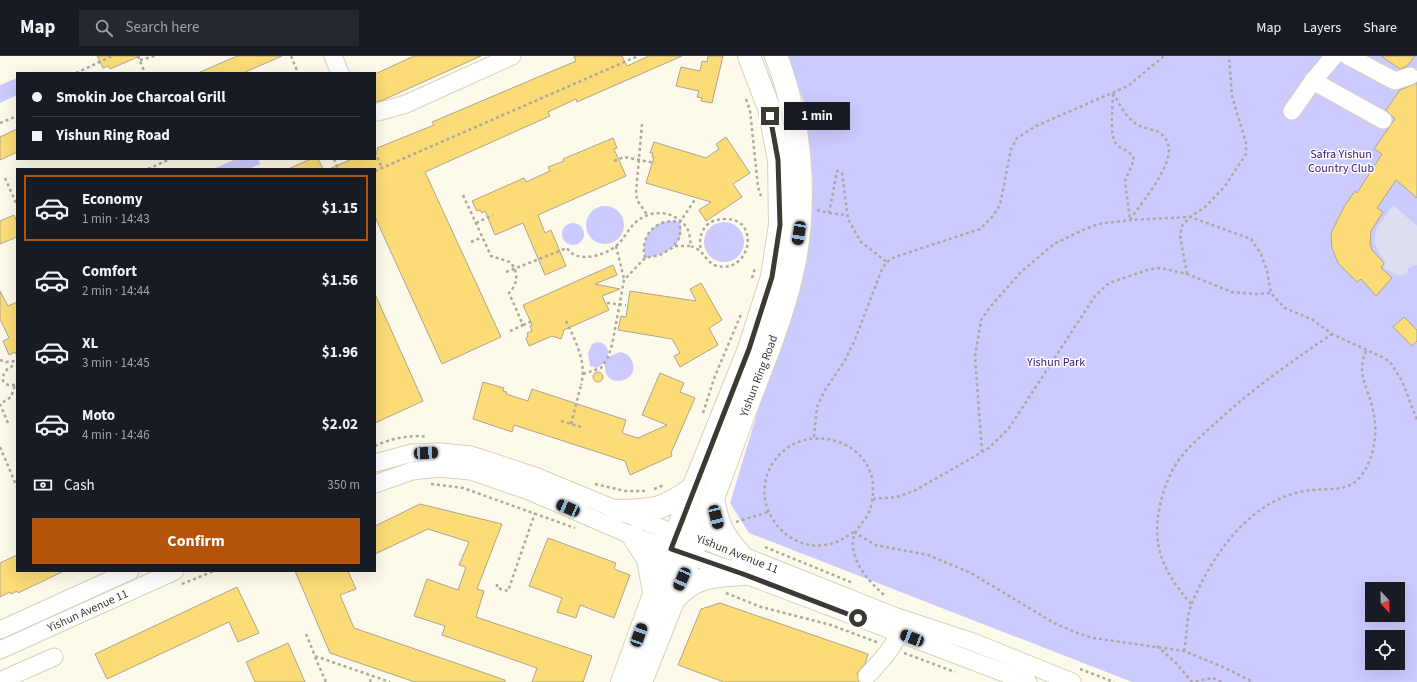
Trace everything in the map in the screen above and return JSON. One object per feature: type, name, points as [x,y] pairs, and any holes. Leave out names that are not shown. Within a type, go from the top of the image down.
[{"type":"main road","name":"Yishun Ring Road","points":[[641,682],[663,597],[674,541],[693,488],[749,349],[772,277],[777,250],[780,225],[776,141],[769,108],[750,56]]},
{"type":"main road","name":"Yishun Ring Road","points":[[622,682],[663,597],[695,548],[782,309],[793,266],[799,233],[801,183],[790,101],[776,56]]},
{"type":"main road","points":[[616,511],[652,510],[675,501],[693,488]]},
{"type":"main road","points":[[633,536],[648,559],[663,597],[685,588],[698,580],[741,564],[719,526],[713,499]]},
{"type":"street","points":[[333,56],[340,72]]},
{"type":"street","points":[[376,112],[406,104],[512,56]]},
{"type":"street","points":[[1292,111],[1313,81],[1334,56]]},
{"type":"street","points":[[1348,56],[1396,81],[1410,76]]},
{"type":"street","points":[[1313,81],[1383,120]]},
{"type":"street","name":"Yishun Avenue 11","points":[[376,463],[412,453],[440,452],[471,455],[535,476],[616,511],[674,541],[741,564],[768,584],[1028,682]]},
{"type":"street","name":"Yishun Avenue 11","points":[[376,484],[412,471],[439,468],[471,471],[529,491],[633,536],[674,541]]},
{"type":"street","name":"Yishun Avenue 11","points":[[741,564],[764,564],[894,616],[1074,675]]},
{"type":"street","points":[[764,564],[763,572],[768,584]]},
{"type":"street","name":"Yishun Avenue 11","points":[[0,630],[128,572]]},
{"type":"street","name":"Yishun Avenue 11","points":[[0,650],[173,572]]},
{"type":"street","points":[[867,676],[898,632],[899,625],[894,616]]},
{"type":"street","points":[[871,623],[880,631],[885,651]]},
{"type":"street","points":[[0,681],[54,657]]},
{"type":"path","points":[[78,72],[112,56]]},
{"type":"path","points":[[138,56],[145,72]]},
{"type":"path","points":[[140,60],[155,56]]},
{"type":"path","points":[[291,56],[298,72]]},
{"type":"path","points":[[376,171],[638,56]]},
{"type":"path","points":[[814,437],[818,407],[825,390],[844,362],[854,342],[882,269],[887,262],[895,257],[980,229],[993,216],[1000,205],[1011,149],[1017,138],[1036,126],[1128,86],[1164,56]]},
{"type":"path","points":[[1187,274],[1180,236],[1182,226],[1190,217],[1205,207],[1225,186],[1246,154],[1246,143],[1232,96],[1229,56]]},
{"type":"path","points":[[1113,93],[1131,120],[1141,127],[1160,132],[1168,140],[1171,149],[1166,166],[1130,220]]},
{"type":"path","points":[[1113,93],[1112,137],[1117,145],[1130,152],[1134,160],[1125,181],[1130,220]]},
{"type":"path","points":[[745,97],[750,110],[758,187],[762,199]]},
{"type":"path","points":[[0,123],[16,116]]},
{"type":"path","points":[[642,124],[636,193],[637,200],[648,216]]},
{"type":"path","points":[[376,154],[382,168]]},
{"type":"path","points":[[614,161],[624,157],[655,163]]},
{"type":"path","points":[[150,168],[168,160]]},
{"type":"path","points":[[829,213],[837,171],[842,173],[847,215],[861,242],[887,262]]},
{"type":"path","points":[[5,178],[16,204]]},
{"type":"path","points":[[463,195],[491,256],[505,259],[514,269],[516,280],[509,293],[523,325]]},
{"type":"path","points":[[624,280],[645,258],[666,253],[675,246],[681,232],[680,222],[696,198]]},
{"type":"path","points":[[800,207],[847,215]]},
{"type":"path","points":[[506,272],[567,248],[570,253],[577,256],[584,257],[599,253],[616,246],[636,222],[648,216],[667,213],[675,216],[688,230],[691,246]]},
{"type":"path","points":[[476,223],[493,215]]},
{"type":"path","points":[[982,452],[975,357],[981,320],[990,306],[1021,272],[1054,244],[1099,224],[1130,220],[1190,217],[1251,239],[1261,254],[1267,271],[1271,293],[1285,308],[1313,320],[1332,334],[1367,349],[1390,362],[1402,381],[1417,420]]},
{"type":"path","points":[[675,246],[691,246],[701,251],[706,259],[717,266],[737,262],[743,258],[748,246],[746,231],[738,222],[730,219],[714,221],[702,232],[700,242],[701,251]]},
{"type":"path","points":[[645,258],[644,243],[653,228],[664,222],[680,222]]},
{"type":"path","points":[[471,242],[482,237]]},
{"type":"path","points":[[584,374],[601,368],[608,357],[624,280],[616,246]]},
{"type":"path","points":[[750,285],[756,262]]},
{"type":"path","points":[[873,499],[897,497],[916,490],[995,443],[1009,428],[1060,347],[1102,287],[1114,281],[1150,269],[1160,268],[1187,274],[1232,292],[1256,294],[1271,293]]},
{"type":"path","points":[[607,303],[626,304]]},
{"type":"path","points":[[701,420],[715,376],[744,307]]},
{"type":"path","points":[[510,331],[532,321]]},
{"type":"path","points":[[566,321],[579,349],[584,374],[571,424]]},
{"type":"path","points":[[1191,605],[1175,584],[1164,564],[1156,534],[1163,493],[1173,470],[1189,448],[1247,395],[1332,334]]},
{"type":"path","points":[[1184,651],[1191,605],[1214,561],[1228,541],[1242,525],[1262,509],[1290,495],[1304,491],[1338,489],[1353,484],[1368,465],[1374,450],[1376,428],[1373,410],[1363,379],[1361,361],[1367,349]]},
{"type":"path","points":[[0,360],[16,361],[15,366],[5,372],[3,377],[3,381],[8,385],[16,384],[11,397],[0,404],[8,423]]},
{"type":"path","points":[[561,421],[581,426]]},
{"type":"path","points":[[376,446],[384,442],[420,436],[432,438]]},
{"type":"path","points":[[814,437],[836,440],[846,444],[859,454],[868,467],[871,478],[873,499],[870,511],[864,522],[854,532],[840,542],[828,544],[806,544],[790,538],[777,527],[768,512],[764,496],[765,484],[772,463],[783,450],[798,441],[814,437]]},
{"type":"path","points":[[0,447],[16,485]]},
{"type":"path","points":[[591,483],[625,492],[650,491],[669,483]]},
{"type":"path","points":[[430,484],[463,488],[579,530]]},
{"type":"path","points":[[730,522],[740,522],[768,512]]},
{"type":"path","points":[[497,584],[497,588],[508,591],[535,513]]},
{"type":"path","points":[[854,532],[853,548],[864,575],[885,596]]},
{"type":"path","points":[[854,532],[875,545],[928,555],[971,573],[1054,623],[1077,633],[1093,638],[1184,651],[1223,667],[1253,682]]},
{"type":"path","points":[[761,546],[858,584]]},
{"type":"path","points":[[871,590],[892,598]]},
{"type":"path","points":[[724,592],[761,607],[830,625],[885,651],[962,674]]},
{"type":"path","points":[[306,634],[326,682]]},
{"type":"path","points":[[1156,646],[1176,663],[1192,682],[1213,678],[1222,682]]},
{"type":"path","points":[[315,656],[390,682]]},
{"type":"path","points":[[1074,675],[1114,682]]},
{"type":"path","points":[[370,682],[372,676]]},
{"type":"green space","name":"Yishun Park","points":[[788,56],[1417,56],[1417,682],[1132,682],[749,533],[730,503],[804,258],[813,185],[806,108]]},
{"type":"green space","points":[[16,78],[16,95],[0,103],[0,85]]},
{"type":"green space","points":[[234,160],[258,160],[260,164],[251,168],[215,168]]},
{"type":"green space","points":[[601,206],[609,206],[616,209],[621,214],[624,225],[621,236],[616,241],[609,244],[601,244],[594,241],[589,236],[586,229],[586,221],[589,214],[594,209]]},
{"type":"green space","points":[[673,221],[680,222],[680,237],[677,243],[666,252],[645,258],[644,244],[650,232],[659,224]]},
{"type":"green space","points":[[728,222],[735,225],[741,231],[744,242],[743,250],[735,259],[728,262],[720,262],[713,259],[705,250],[704,238],[707,231],[716,223]]},
{"type":"green space","points":[[573,223],[581,226],[584,234],[581,242],[573,245],[565,242],[562,234],[565,226]]},
{"type":"green space","points":[[598,342],[606,347],[608,357],[620,352],[626,354],[630,358],[634,368],[627,378],[621,381],[614,380],[609,377],[605,371],[605,362],[597,368],[590,366],[588,353],[592,344]]},
{"type":"shaded area","points":[[1393,205],[1417,226],[1417,265],[1408,268],[1407,274],[1404,275],[1395,274],[1384,268],[1385,262],[1374,243],[1376,229]]},
{"type":"building","points":[[97,56],[140,56],[110,69],[108,66],[103,68]]},
{"type":"building","points":[[237,56],[282,56],[245,72],[200,72]]},
{"type":"building","points":[[414,56],[481,56],[376,102],[376,74]]},
{"type":"building","points":[[574,56],[622,56],[627,66],[649,56],[682,56],[577,102],[576,99],[548,112],[550,116],[425,172],[501,337],[442,364],[376,219],[376,168],[331,168],[350,160],[376,160],[377,148],[434,125],[432,122],[576,61]]},
{"type":"building","points":[[708,56],[723,56],[712,103],[701,101],[702,98],[697,97],[699,91],[676,86],[681,67],[700,71],[702,61],[707,62]]},
{"type":"building","points":[[1381,56],[1415,56],[1407,66],[1400,69]]},
{"type":"building","points":[[1417,83],[1417,198],[1396,180],[1377,208],[1383,212],[1371,231],[1370,244],[1372,250],[1384,263],[1381,268],[1392,278],[1376,296],[1361,279],[1357,282],[1338,263],[1332,248],[1331,233],[1344,207],[1355,191],[1357,193],[1382,154],[1374,149],[1395,119],[1386,110],[1400,90]]},
{"type":"building","points":[[16,129],[16,152],[0,160],[0,137]]},
{"type":"building","points":[[726,137],[750,173],[733,184],[742,197],[706,221],[699,210],[711,202],[646,183],[654,157],[652,157],[653,153],[650,153],[654,142],[706,158],[719,149],[716,144]]},
{"type":"building","points":[[613,138],[617,148],[614,149],[626,176],[538,215],[545,233],[551,230],[566,266],[545,275],[523,223],[495,235],[485,211],[482,213],[480,210],[477,211],[472,201],[524,178],[526,182],[550,171],[548,167],[564,161],[563,159]]},
{"type":"building","points":[[309,160],[318,160],[322,168],[290,168]]},
{"type":"building","points":[[14,215],[16,220],[16,237],[0,244],[0,221]]},
{"type":"building","points":[[613,265],[617,275],[595,284],[620,289],[602,296],[609,310],[564,330],[561,339],[552,336],[529,346],[526,338],[528,336],[527,333],[532,331],[530,326],[532,325],[523,305]]},
{"type":"building","points":[[701,283],[722,320],[709,328],[718,345],[680,367],[674,356],[680,353],[672,339],[618,330],[621,316],[626,317],[630,291],[696,301],[690,289]]},
{"type":"building","points":[[0,291],[8,306],[16,302],[16,354],[15,352],[9,355],[3,341],[9,338],[0,319]]},
{"type":"building","points":[[376,296],[423,401],[376,423]]},
{"type":"building","points":[[1404,317],[1417,330],[1417,341],[1412,346],[1393,327]]},
{"type":"building","points":[[596,372],[600,372],[602,373],[602,381],[596,382],[593,379],[593,375]]},
{"type":"building","points":[[660,373],[684,383],[680,392],[695,398],[671,453],[672,456],[630,475],[625,461],[514,425],[512,432],[473,419],[483,382],[504,388],[503,391],[507,392],[506,394],[528,401],[532,389],[626,420],[622,433],[638,438],[667,425],[642,415]]},
{"type":"building","points":[[420,504],[502,524],[477,589],[484,591],[476,617],[592,656],[583,682],[532,682],[537,668],[442,635],[445,626],[414,616],[427,579],[458,590],[466,567],[459,565],[469,542],[428,529],[376,554],[376,526]]},
{"type":"building","points":[[548,538],[616,563],[614,569],[630,575],[614,618],[580,605],[576,618],[557,612],[562,598],[529,586]]},
{"type":"building","points":[[16,555],[16,572],[62,572],[18,593],[17,591],[11,594],[10,592],[0,597],[0,563]]},
{"type":"building","points":[[295,572],[348,572],[356,589],[340,595],[354,628],[505,680],[505,682],[415,682],[330,653]]},
{"type":"building","points":[[237,587],[259,633],[238,642],[229,622],[107,679],[95,654]]},
{"type":"building","points":[[720,603],[868,654],[865,664],[857,673],[859,682],[724,682],[678,665],[701,609]]},
{"type":"building","points":[[288,643],[305,682],[255,682],[246,662]]},
{"type":"route","points":[[770,116],[776,141],[778,160],[780,225],[772,277],[749,349],[693,488],[671,549],[743,574],[858,618]]},
{"type":"park label","name":"Safra Yishun Country Club","points":[[1341,161]]}]
